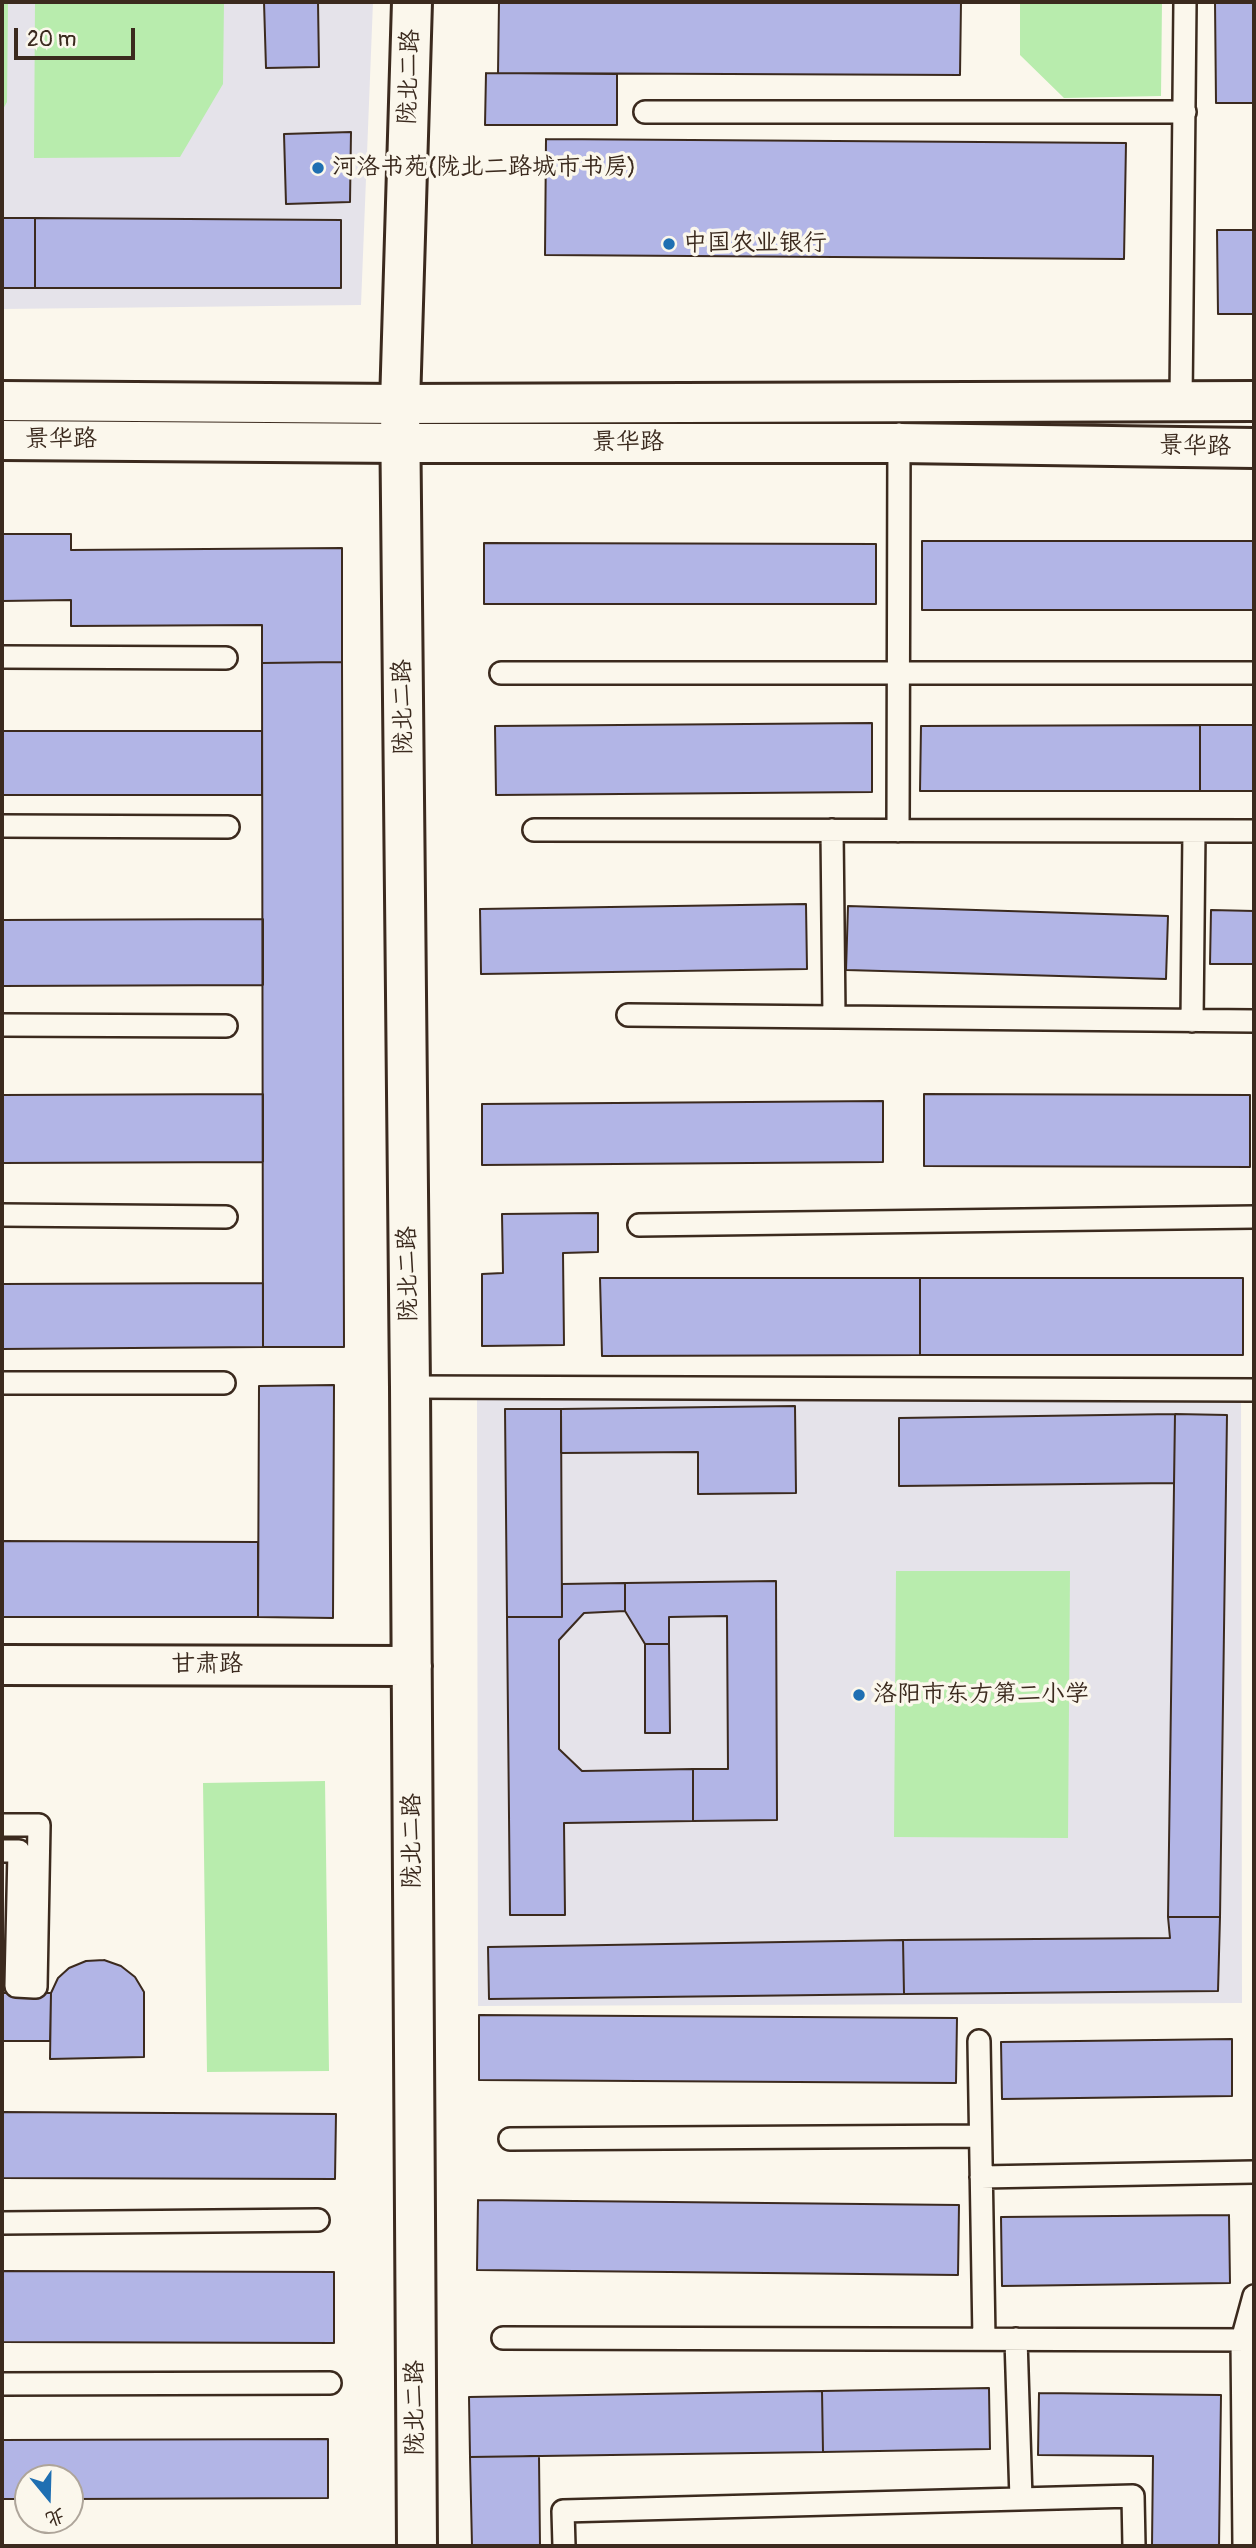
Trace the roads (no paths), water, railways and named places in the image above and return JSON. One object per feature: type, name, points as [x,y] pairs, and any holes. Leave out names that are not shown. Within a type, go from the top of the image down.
[{"type":"street","name":"陇北二路","points":[[412,2],[400,404],[410,1387],[417,2546]]},
{"type":"street","name":"景华路","points":[[2,401],[400,404],[1254,401]]},
{"type":"street","name":"景华路","points":[[2,440],[899,443],[1254,448]]},
{"type":"street","name":"甘肃路","points":[[2,1665],[412,1666]]},
{"type":"lane","points":[[1181,401],[1185,2]]},
{"type":"lane","points":[[645,112],[1185,112]]},
{"type":"lane","points":[[898,831],[900,404]]},
{"type":"lane","points":[[2,657],[226,658]]},
{"type":"lane","points":[[501,673],[1254,673]]},
{"type":"lane","points":[[2,826],[228,827]]},
{"type":"lane","points":[[534,830],[1254,831]]},
{"type":"lane","points":[[832,830],[834,1017]]},
{"type":"lane","points":[[1192,1021],[1194,831]]},
{"type":"lane","points":[[628,1015],[1254,1021]]},
{"type":"lane","points":[[2,1025],[226,1026]]},
{"type":"lane","points":[[2,1215],[226,1217]]},
{"type":"lane","points":[[639,1225],[1254,1217]]},
{"type":"lane","points":[[2,1383],[224,1383]]},
{"type":"lane","points":[[410,1387],[1254,1391]]},
{"type":"lane","points":[[2,1825],[39,1825],[35,1987],[16,1986],[19,1851],[2,1851]]},
{"type":"lane","points":[[979,2041],[984,2339]]},
{"type":"lane","points":[[510,2139],[981,2136]]},
{"type":"lane","points":[[981,2177],[1254,2172]]},
{"type":"lane","points":[[2,2223],[318,2220]]},
{"type":"lane","points":[[1244,2546],[1249,2488],[1248,2340],[1254,2296]]},
{"type":"lane","points":[[503,2338],[1248,2340]]},
{"type":"lane","points":[[1016,2339],[1020,2499]]},
{"type":"lane","points":[[2,2384],[330,2383]]},
{"type":"lane","points":[[564,2546],[563,2511],[1133,2496],[1134,2546]]},
{"type":"place","name":"河洛书苑(陇北二路城市书房)","points":[[318,168]]},
{"type":"place","name":"中国农业银行","points":[[669,244]]},
{"type":"place","name":"洛阳市东方第二小学","points":[[859,1695]]}]
